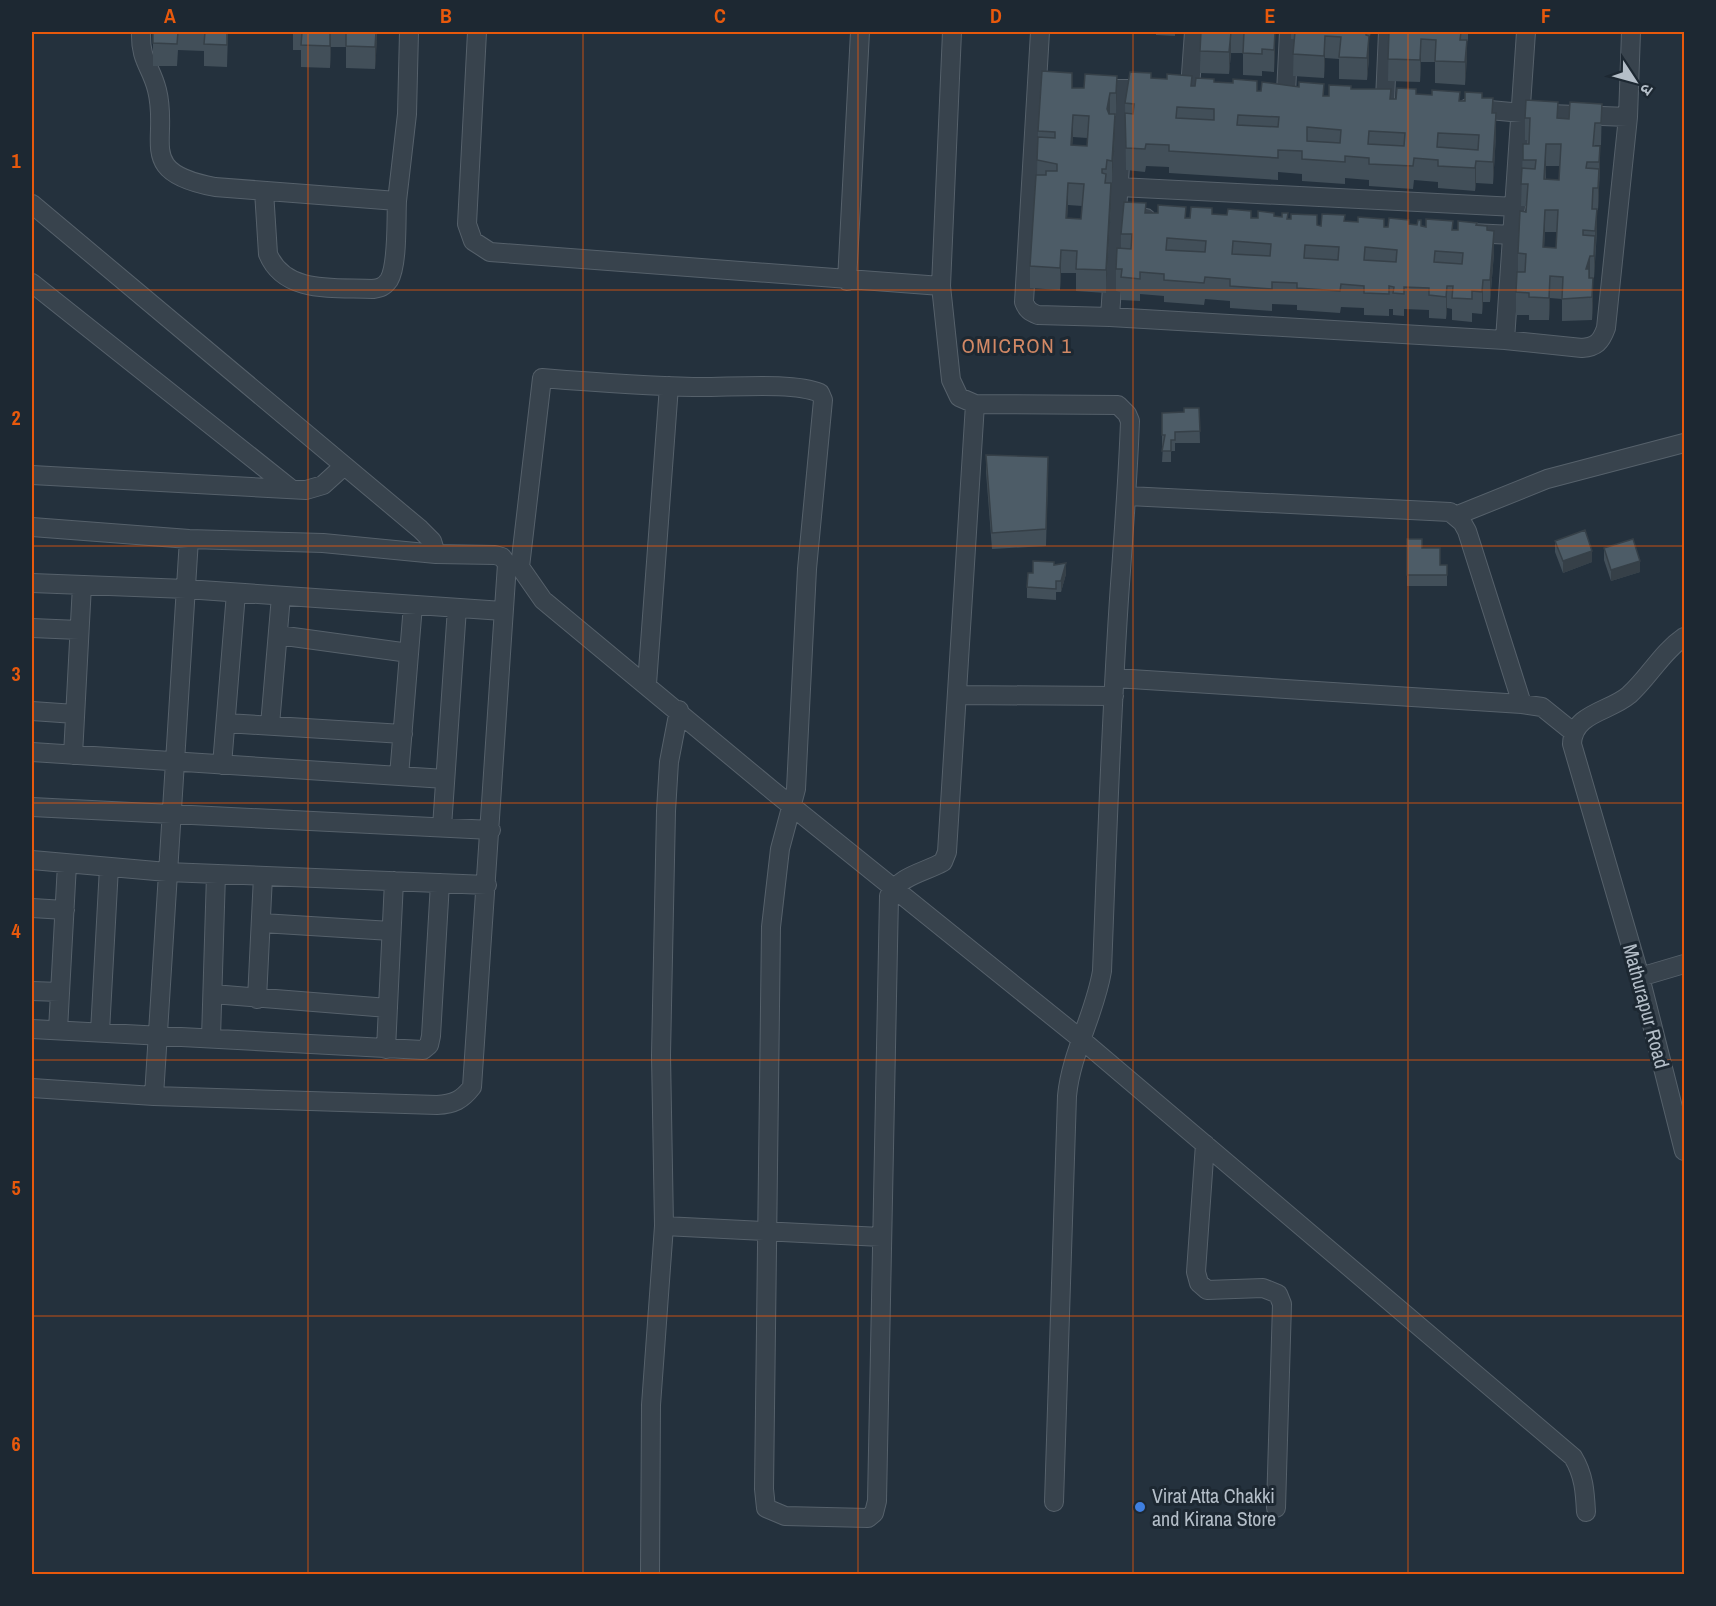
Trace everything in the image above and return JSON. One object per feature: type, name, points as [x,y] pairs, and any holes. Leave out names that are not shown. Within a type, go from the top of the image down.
[{"type":"street","points":[[141,32],[144,64],[157,88],[159,153],[164,163],[197,183],[264,191],[397,201]]},
{"type":"street","points":[[264,191],[268,254],[278,268],[299,285],[373,289],[383,287],[389,280],[393,269],[397,201],[407,114],[409,32]]},
{"type":"street","points":[[477,32],[467,225],[473,241],[498,254],[941,286]]},
{"type":"street","points":[[847,281],[860,32]]},
{"type":"street","points":[[952,32],[941,286],[951,380],[959,397],[975,404],[1107,405],[1123,408],[1130,421],[1128,496],[1114,696],[1102,971],[1099,988],[1068,1079],[1054,1502]]},
{"type":"street","points":[[1040,32],[1024,302],[1027,309],[1038,315],[1110,317],[1505,340],[1582,348],[1594,347],[1602,339],[1606,328],[1628,117],[1631,32]]},
{"type":"street","points":[[1038,87],[1125,90],[1196,89],[1194,32]]},
{"type":"street","points":[[1289,32],[1280,93],[1308,95]]},
{"type":"street","points":[[1385,100],[1388,32]]},
{"type":"street","points":[[1505,340],[1516,207],[1526,32]]},
{"type":"street","points":[[1110,317],[1125,90]]},
{"type":"street","points":[[1363,99],[1408,102]]},
{"type":"street","points":[[1454,107],[1522,113],[1628,117]]},
{"type":"street","points":[[1119,187],[1516,207]]},
{"type":"street","points":[[32,204],[428,536],[435,554]]},
{"type":"street","points":[[1117,217],[1165,219]]},
{"type":"street","points":[[1455,232],[1514,236]]},
{"type":"street","points":[[32,282],[290,488]]},
{"type":"street","points":[[975,404],[947,852],[943,862],[904,878],[894,887],[889,896],[877,1501],[874,1514],[868,1518],[785,1516],[773,1513],[766,1508],[764,1501],[771,927],[780,849],[793,805],[796,789],[810,517],[823,400],[820,393],[790,387],[669,386],[542,378],[520,567],[543,600],[680,710],[793,805],[894,887],[1082,1040],[1573,1457],[1581,1470],[1586,1512]]},
{"type":"street","points":[[646,684],[669,386]]},
{"type":"street","points":[[1455,516],[1547,479],[1684,443]]},
{"type":"street","points":[[32,475],[315,489],[344,466]]},
{"type":"street","points":[[1128,496],[1450,512],[1467,531],[1522,704]]},
{"type":"street","points":[[32,527],[189,539],[299,541],[435,554],[502,557],[507,564],[472,1087],[463,1098],[451,1104],[437,1105],[154,1096],[32,1088]]},
{"type":"street","points":[[154,1096],[189,539]]},
{"type":"street","points":[[32,583],[186,589],[503,611]]},
{"type":"street","points":[[73,755],[82,585]]},
{"type":"street","points":[[222,765],[236,593]]},
{"type":"street","points":[[270,725],[281,596]]},
{"type":"street","points":[[399,776],[413,605]]},
{"type":"street","points":[[442,827],[457,608]]},
{"type":"street","points":[[32,628],[79,630]]},
{"type":"street","points":[[278,635],[409,653]]},
{"type":"street","points":[[1115,678],[1522,704],[1542,707],[1572,732],[1588,716],[1606,709],[1630,694],[1684,637]]},
{"type":"street","points":[[958,695],[1114,696]]},
{"type":"street","points":[[650,1575],[651,1405],[664,1226],[661,1055],[665,853],[669,762],[680,710]]},
{"type":"street","points":[[32,711],[75,714]]},
{"type":"street","points":[[226,723],[403,734]]},
{"type":"street","name":"Mathurapur Road","points":[[1572,732],[1574,754],[1640,977],[1684,1151]]},
{"type":"street","points":[[32,752],[445,779]]},
{"type":"street","points":[[32,807],[491,830]]},
{"type":"street","points":[[32,861],[167,872],[487,885]]},
{"type":"street","points":[[58,1030],[67,864]]},
{"type":"street","points":[[100,1032],[109,867]]},
{"type":"street","points":[[211,1038],[216,874]]},
{"type":"street","points":[[256,999],[263,876]]},
{"type":"street","points":[[386,1049],[394,881]]},
{"type":"street","points":[[32,1029],[423,1050],[429,1045],[440,883]]},
{"type":"street","points":[[32,908],[65,910]]},
{"type":"street","points":[[262,923],[392,931]]},
{"type":"street","points":[[1640,977],[1684,964]]},
{"type":"street","points":[[32,991],[60,992]]},
{"type":"street","points":[[213,994],[388,1008]]},
{"type":"street","points":[[1205,1144],[1196,1272],[1199,1283],[1207,1290],[1263,1288],[1278,1294],[1282,1304],[1275,1508]]},
{"type":"street","points":[[664,1226],[881,1237]]},
{"type":"building","points":[[153,32],[178,32],[177,44],[153,43]]},
{"type":"building","points":[[205,32],[227,32],[227,45],[204,44]]},
{"type":"building","points":[[302,32],[330,32],[330,46],[301,45]]},
{"type":"building","points":[[346,32],[376,32],[375,47],[346,46]]},
{"type":"building","points":[[1201,32],[1231,32],[1229,52],[1200,51]]},
{"type":"building","points":[[1244,32],[1275,32],[1274,50],[1262,49],[1262,54],[1243,53]]},
{"type":"building","points":[[1295,32],[1366,32],[1369,36],[1367,58],[1339,57],[1341,37],[1325,36],[1324,56],[1293,54]]},
{"type":"building","points":[[1389,32],[1461,32],[1460,40],[1467,40],[1465,62],[1435,61],[1436,40],[1421,39],[1420,60],[1388,59]]},
{"type":"building","points":[[1042,71],[1072,73],[1072,88],[1084,88],[1085,74],[1117,76],[1116,93],[1110,93],[1107,109],[1109,114],[1115,114],[1112,161],[1107,160],[1106,169],[1102,169],[1102,173],[1106,174],[1105,183],[1111,183],[1106,270],[1076,269],[1077,251],[1061,250],[1060,268],[1030,266],[1036,175],[1046,175],[1046,171],[1057,171],[1057,164],[1037,160],[1038,137],[1055,138],[1055,132],[1038,131]],"holes":[[[1073,115],[1089,116],[1087,146],[1071,145]],[[1068,183],[1084,184],[1081,219],[1066,218]]]},
{"type":"building","points":[[1130,72],[1151,73],[1151,78],[1167,79],[1167,74],[1192,76],[1191,86],[1195,86],[1196,78],[1233,83],[1233,79],[1257,81],[1257,91],[1261,91],[1262,82],[1299,87],[1299,82],[1324,84],[1323,96],[1329,96],[1329,85],[1351,86],[1351,89],[1391,89],[1390,99],[1396,99],[1397,88],[1416,89],[1416,94],[1432,95],[1432,90],[1460,92],[1459,101],[1465,101],[1465,92],[1482,93],[1482,98],[1493,98],[1492,113],[1496,113],[1493,162],[1476,161],[1475,168],[1438,166],[1438,160],[1414,158],[1413,166],[1369,164],[1369,158],[1345,156],[1345,162],[1302,159],[1302,151],[1278,150],[1278,158],[1169,151],[1169,145],[1146,144],[1145,149],[1126,148],[1125,113],[1133,114],[1134,104],[1125,103]],"holes":[[[1177,107],[1214,109],[1214,120],[1176,118]],[[1238,115],[1279,117],[1278,127],[1237,125]],[[1307,127],[1341,130],[1340,143],[1307,141]],[[1369,131],[1405,133],[1404,146],[1368,144]],[[1438,133],[1479,135],[1478,150],[1437,147]]]},
{"type":"building","points":[[1526,100],[1558,102],[1557,118],[1569,119],[1570,102],[1602,104],[1601,123],[1595,123],[1593,146],[1600,146],[1599,162],[1587,162],[1586,168],[1599,169],[1598,188],[1593,188],[1592,209],[1597,209],[1595,231],[1583,230],[1583,235],[1595,236],[1594,256],[1590,256],[1586,269],[1589,269],[1589,278],[1593,278],[1592,297],[1562,299],[1563,277],[1550,276],[1549,298],[1529,297],[1529,293],[1516,292],[1517,272],[1525,272],[1526,254],[1518,253],[1520,211],[1526,212],[1528,184],[1521,184],[1522,168],[1535,169],[1536,160],[1523,160],[1523,144],[1529,144],[1530,118],[1525,118]],"holes":[[[1546,144],[1561,144],[1559,180],[1544,179]],[[1545,210],[1558,210],[1556,248],[1543,247]]]},
{"type":"building","points":[[1124,202],[1146,203],[1145,213],[1158,213],[1158,205],[1186,207],[1185,218],[1190,218],[1191,207],[1212,208],[1212,214],[1227,215],[1228,209],[1251,211],[1251,218],[1258,218],[1258,211],[1274,213],[1274,216],[1282,217],[1282,213],[1288,213],[1287,219],[1291,219],[1291,214],[1317,215],[1317,225],[1321,226],[1322,214],[1345,215],[1344,221],[1358,222],[1358,217],[1384,219],[1384,227],[1388,227],[1389,218],[1409,220],[1409,224],[1417,225],[1418,220],[1421,220],[1421,226],[1426,227],[1426,219],[1453,221],[1452,230],[1458,230],[1458,221],[1477,223],[1476,225],[1487,226],[1487,230],[1494,231],[1490,280],[1483,280],[1482,292],[1472,291],[1472,299],[1452,298],[1453,286],[1447,286],[1446,297],[1429,295],[1429,288],[1404,287],[1404,294],[1393,293],[1394,287],[1389,286],[1389,294],[1364,293],[1364,286],[1341,284],[1340,291],[1297,288],[1297,283],[1272,282],[1272,289],[1230,286],[1230,279],[1205,277],[1204,283],[1164,280],[1164,274],[1140,272],[1140,279],[1121,277],[1122,269],[1116,269],[1117,248],[1131,249],[1132,234],[1121,234]],"holes":[[[1167,238],[1206,241],[1205,252],[1166,250]],[[1233,241],[1271,244],[1270,256],[1232,254]],[[1305,245],[1339,247],[1338,260],[1304,258]],[[1365,247],[1397,250],[1396,262],[1364,260]],[[1435,251],[1463,253],[1462,264],[1434,262]]]},
{"type":"building","points":[[1184,408],[1199,408],[1200,431],[1175,432],[1175,440],[1171,440],[1171,451],[1162,451],[1165,435],[1162,435],[1162,413],[1184,412]]},
{"type":"building","points":[[986,455],[1048,457],[1046,529],[992,533]]},
{"type":"building","points":[[1585,530],[1592,551],[1563,561],[1555,541]]},
{"type":"building","points":[[1407,539],[1422,539],[1422,548],[1440,548],[1440,565],[1447,565],[1447,575],[1407,575]]},
{"type":"building","points":[[1633,539],[1640,561],[1611,570],[1604,548]]},
{"type":"building","points":[[1033,561],[1054,562],[1054,565],[1066,563],[1061,581],[1056,581],[1056,589],[1027,587],[1028,573],[1033,573]]},
{"type":"place","name":"Virat Atta Chakki and Kirana Store","points":[[1140,1507]]},
{"type":"district","name":"OMICRON 1","points":[[1017,346]]}]
